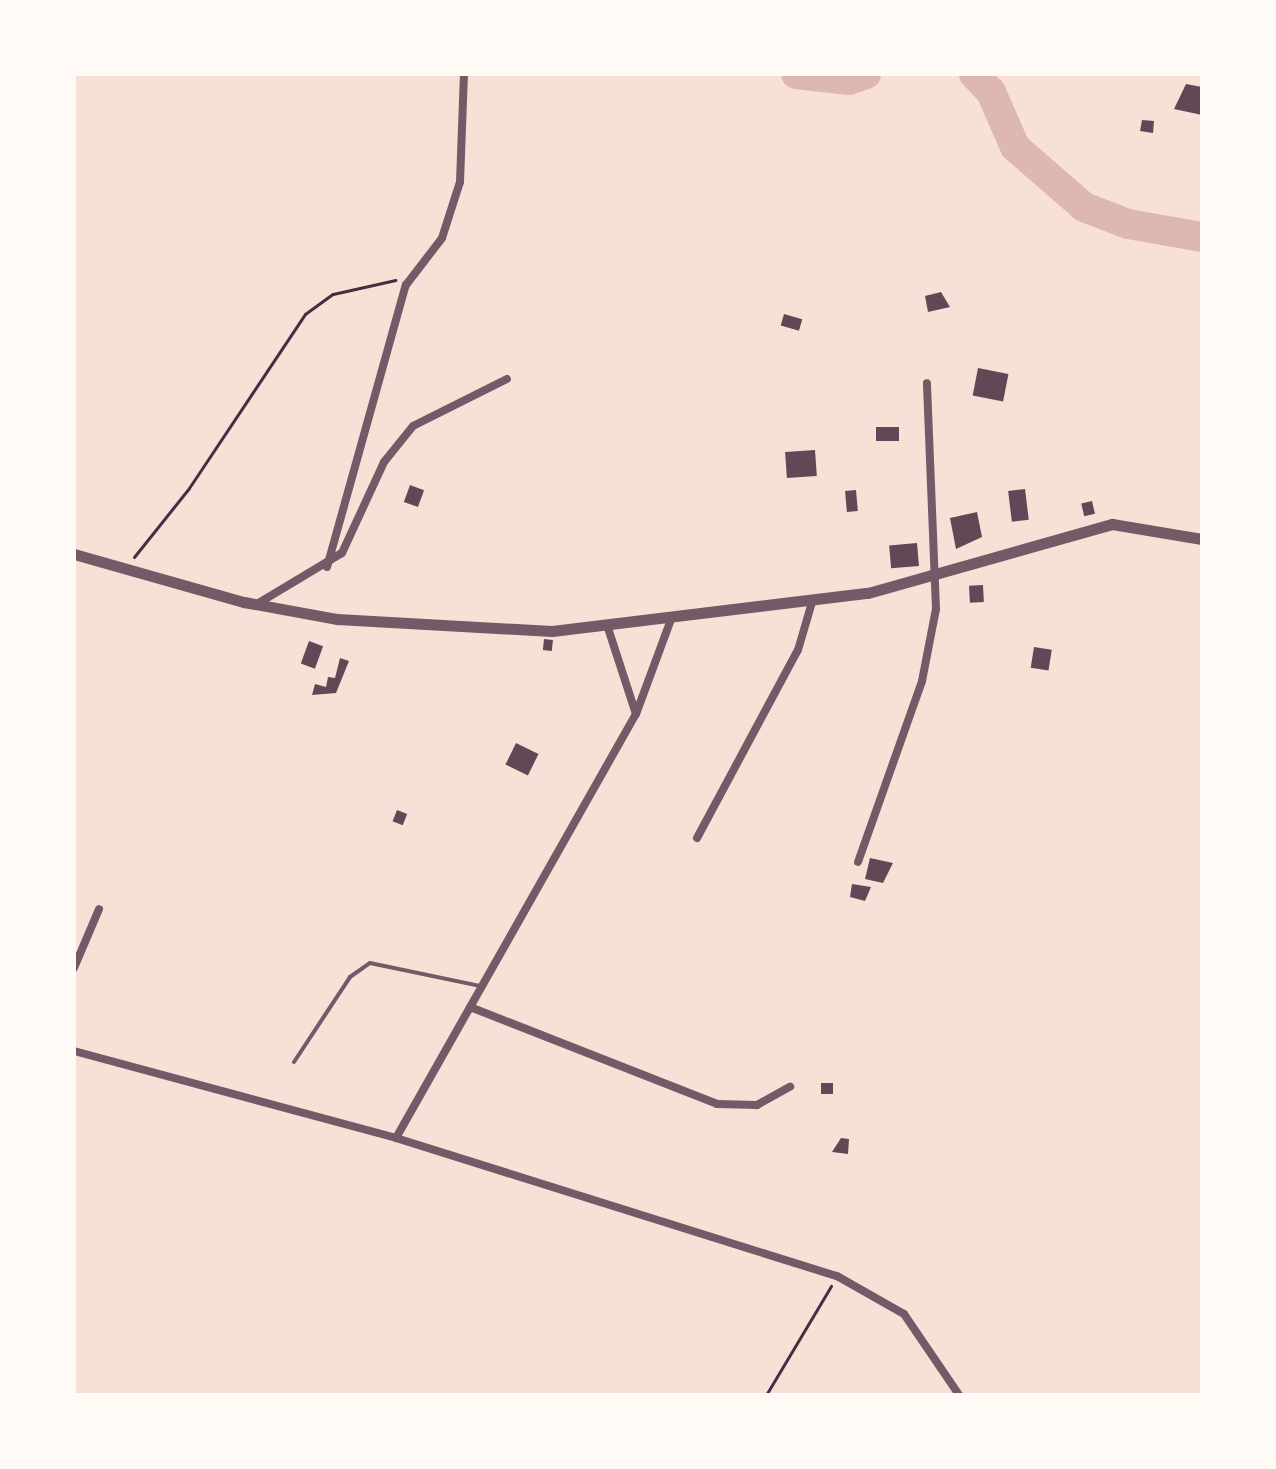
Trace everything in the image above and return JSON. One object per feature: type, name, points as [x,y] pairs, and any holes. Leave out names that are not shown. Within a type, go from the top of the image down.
[{"type":"street","points":[[327,567],[415,268],[442,238],[460,182],[464,74]]},
{"type":"street","points":[[257,604],[327,567],[357,531],[395,443],[507,379]]},
{"type":"street","points":[[858,862],[922,681],[938,577],[927,383]]},
{"type":"street","points":[[74,554],[257,604],[337,619],[608,628],[812,602],[938,577],[1112,524],[1202,539]]},
{"type":"street","points":[[697,838],[798,650],[812,602]]},
{"type":"street","points":[[396,1138],[636,714],[670,622]]},
{"type":"street","points":[[608,628],[636,714]]},
{"type":"street","points":[[74,968],[99,909]]},
{"type":"street","points":[[470,1007],[717,1104],[757,1105],[790,1087]]},
{"type":"street","points":[[74,1051],[396,1138],[837,1276],[904,1314],[959,1395]]},
{"type":"lane","points":[[294,1062],[350,977],[370,963],[482,986]]},
{"type":"path","points":[[125,568],[189,488],[305,314],[333,294],[392,282],[415,268]]},
{"type":"path","points":[[766,1395],[837,1276]]},
{"type":"building","points":[[1186,84],[1202,87],[1202,115],[1174,109]]},
{"type":"building","points":[[1142,120],[1154,121],[1153,133],[1140,131]]},
{"type":"building","points":[[941,292],[950,307],[928,312],[925,296]]},
{"type":"building","points":[[784,314],[802,319],[799,331],[781,326]]},
{"type":"building","points":[[978,368],[1008,374],[1003,401],[973,395]]},
{"type":"building","points":[[876,427],[899,427],[899,441],[876,441]]},
{"type":"building","points":[[815,450],[817,476],[787,478],[785,452]]},
{"type":"building","points":[[410,485],[424,490],[418,507],[404,502]]},
{"type":"building","points":[[1025,489],[1029,520],[1012,522],[1008,491]]},
{"type":"building","points":[[856,490],[858,511],[847,512],[845,491]]},
{"type":"building","points":[[1092,501],[1095,514],[1084,516],[1081,503]]},
{"type":"building","points":[[977,512],[982,537],[956,549],[950,518]]},
{"type":"building","points":[[917,543],[919,566],[891,568],[889,545]]},
{"type":"building","points":[[983,585],[984,602],[970,603],[969,586]]},
{"type":"building","points":[[544,639],[553,640],[552,651],[543,650]]},
{"type":"building","points":[[309,641],[323,646],[315,669],[301,664]]},
{"type":"building","points":[[1034,647],[1052,650],[1048,671],[1031,668]]},
{"type":"building","points":[[340,658],[349,661],[336,693],[312,695],[315,684],[326,687],[328,677],[335,678]]},
{"type":"building","points":[[516,743],[538,754],[528,776],[505,765]]},
{"type":"building","points":[[397,810],[407,814],[403,825],[393,821]]},
{"type":"building","points":[[870,858],[893,863],[883,883],[865,879]]},
{"type":"building","points":[[852,884],[871,887],[865,901],[850,897]]},
{"type":"building","points":[[821,1083],[833,1083],[833,1094],[821,1094]]},
{"type":"building","points":[[841,1138],[849,1139],[848,1154],[832,1152]]},
{"type":"waterway","points":[[796,74],[849,80],[866,74]]},
{"type":"waterway","points":[[974,74],[991,92],[1015,147],[1084,207],[1128,224],[1202,237]]}]
